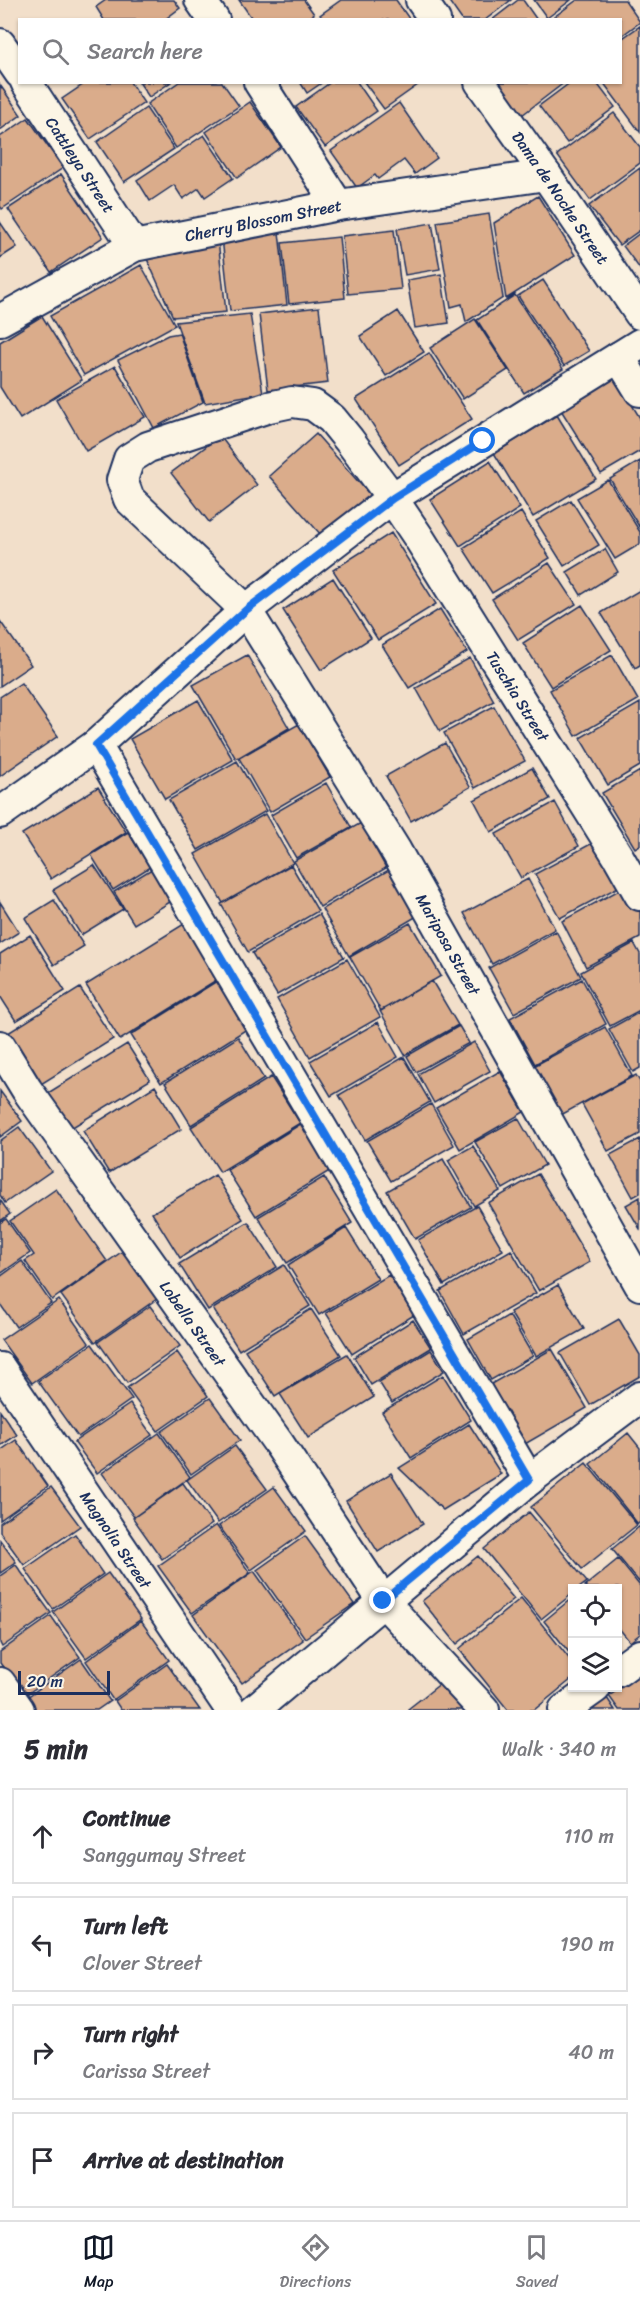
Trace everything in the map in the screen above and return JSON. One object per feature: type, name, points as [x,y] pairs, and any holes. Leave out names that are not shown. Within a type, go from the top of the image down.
[{"type":"street","points":[[200,0],[213,18]]},
{"type":"street","points":[[421,0],[434,18]]},
{"type":"street","points":[[0,44],[18,70]]},
{"type":"street","name":"Cattleya Street","points":[[27,84],[134,246]]},
{"type":"street","points":[[260,84],[338,205]]},
{"type":"street","name":"Dama de Noche Street","points":[[481,84],[640,314]]},
{"type":"street","name":"Cherry Blossom Street","points":[[0,320],[134,246],[338,205],[546,175]]},
{"type":"street","points":[[0,813],[96,745],[246,610],[393,498],[629,350],[640,391]]},
{"type":"street","name":"Tuschia Street","points":[[246,610],[129,499],[122,480],[129,459],[148,447],[269,407],[292,402],[313,405],[332,419],[393,498],[640,895]]},
{"type":"street","name":"Mariposa Street","points":[[246,610],[396,851],[640,1285]]},
{"type":"street","points":[[96,745],[529,1480]]},
{"type":"street","name":"Lobella Street","points":[[0,1046],[27,1090],[279,1444],[383,1601],[484,1710]]},
{"type":"street","name":"Magnolia Street","points":[[0,1368],[231,1710]]},
{"type":"street","points":[[254,1710],[529,1480],[640,1397]]},
{"type":"street","points":[[622,1668],[640,1654]]},
{"type":"street","points":[[0,1683],[19,1710]]},
{"type":"street","points":[[564,1710],[589,1692]]},
{"type":"building","points":[[106,0],[174,0],[180,8],[167,18],[103,18],[96,7]]},
{"type":"building","points":[[239,0],[304,0],[314,14],[309,18],[252,18]]},
{"type":"building","points":[[341,0],[396,0],[409,18],[322,18],[320,15]]},
{"type":"building","points":[[448,0],[511,0],[488,18],[461,18]]},
{"type":"building","points":[[518,0],[523,0],[536,18],[495,18]]},
{"type":"building","points":[[534,0],[571,0],[547,18]]},
{"type":"building","points":[[577,0],[625,0],[640,22],[622,36],[622,18],[554,17]]},
{"type":"building","points":[[640,26],[640,132],[604,84],[622,84],[622,39]]},
{"type":"building","points":[[84,84],[131,84],[144,103],[90,139],[62,99]]},
{"type":"building","points":[[140,84],[168,84],[149,97]]},
{"type":"building","points":[[176,84],[223,84],[239,106],[176,148],[147,104]]},
{"type":"building","points":[[301,84],[320,84],[307,93]]},
{"type":"building","points":[[328,84],[358,84],[377,111],[325,147],[296,107]]},
{"type":"building","points":[[365,84],[419,84],[384,109]]},
{"type":"building","points":[[499,84],[562,84],[522,115]]},
{"type":"building","points":[[568,84],[598,84],[615,107],[567,143],[539,106]]},
{"type":"building","points":[[0,85],[21,115],[0,130]]},
{"type":"building","points":[[250,102],[281,147],[237,178],[206,132]]},
{"type":"building","points":[[399,103],[437,158],[415,174],[404,160],[378,179],[375,175],[357,188],[331,151]]},
{"type":"building","points":[[146,108],[174,149],[124,182],[97,142]]},
{"type":"building","points":[[614,113],[640,147],[640,163],[590,200],[557,155]]},
{"type":"building","points":[[28,118],[63,168],[2,209],[0,206],[0,137]]},
{"type":"building","points":[[204,135],[233,178],[205,197],[199,188],[183,199],[174,185],[150,201],[137,180]]},
{"type":"building","points":[[640,168],[640,230],[619,245],[589,206]]},
{"type":"building","points":[[61,174],[103,237],[51,272],[8,209]]},
{"type":"building","points":[[538,196],[575,255],[506,299],[494,223]]},
{"type":"building","points":[[489,214],[503,298],[466,322],[462,304],[451,307],[437,222]]},
{"type":"building","points":[[0,222],[17,247],[0,258]]},
{"type":"building","points":[[432,223],[440,269],[405,275],[397,229]]},
{"type":"building","points":[[394,230],[401,289],[348,294],[342,236]]},
{"type":"building","points":[[279,232],[287,305],[230,311],[222,238]]},
{"type":"building","points":[[640,233],[640,269],[623,246]]},
{"type":"building","points":[[339,237],[345,298],[289,304],[282,243]]},
{"type":"building","points":[[218,240],[226,312],[173,317],[143,250]]},
{"type":"building","points":[[141,265],[175,325],[84,375],[50,316]]},
{"type":"building","points":[[441,274],[449,323],[415,328],[407,280]]},
{"type":"building","points":[[543,280],[589,351],[564,366],[518,296]]},
{"type":"building","points":[[515,295],[563,369],[524,393],[477,320]]},
{"type":"building","points":[[319,307],[328,383],[268,390],[259,314]]},
{"type":"building","points":[[398,311],[424,352],[386,376],[360,336]]},
{"type":"building","points":[[250,314],[263,393],[205,403],[176,322]]},
{"type":"building","points":[[42,316],[82,380],[20,419],[0,387],[0,342]]},
{"type":"building","points":[[475,319],[508,370],[463,399],[430,348]]},
{"type":"building","points":[[179,333],[203,402],[154,428],[118,360],[168,335]]},
{"type":"building","points":[[429,353],[472,419],[399,465],[356,399]]},
{"type":"building","points":[[115,366],[145,417],[86,451],[56,399]]},
{"type":"building","points":[[615,377],[640,418],[640,451],[601,474],[561,410]]},
{"type":"building","points":[[557,415],[596,479],[533,517],[494,453]]},
{"type":"building","points":[[316,434],[370,495],[322,536],[269,476]]},
{"type":"building","points":[[220,436],[257,485],[209,522],[171,473]]},
{"type":"building","points":[[490,461],[520,508],[460,546],[430,499]]},
{"type":"building","points":[[640,461],[640,528],[610,479]]},
{"type":"building","points":[[608,480],[640,532],[640,544],[615,559],[577,498]]},
{"type":"building","points":[[571,500],[599,545],[564,566],[536,521]]},
{"type":"building","points":[[521,512],[550,558],[492,593],[463,548]]},
{"type":"building","points":[[391,533],[436,604],[378,640],[333,570]]},
{"type":"building","points":[[605,549],[618,572],[581,595],[567,572]]},
{"type":"building","points":[[549,563],[576,604],[518,640],[492,599]]},
{"type":"building","points":[[333,578],[371,638],[321,670],[283,610]]},
{"type":"building","points":[[640,590],[640,665],[635,668],[601,613]]},
{"type":"building","points":[[582,605],[611,650],[551,687],[523,643]]},
{"type":"building","points":[[440,609],[467,652],[409,688],[382,645]]},
{"type":"building","points":[[0,621],[31,665],[0,686]]},
{"type":"building","points":[[247,655],[289,728],[236,759],[193,685]]},
{"type":"building","points":[[612,655],[638,700],[576,736],[550,690]]},
{"type":"building","points":[[470,658],[494,701],[440,731],[416,688]]},
{"type":"building","points":[[21,683],[58,736],[0,776],[0,697]]},
{"type":"building","points":[[198,700],[233,760],[165,799],[130,739]]},
{"type":"building","points":[[640,703],[640,766],[608,785],[580,738]]},
{"type":"building","points":[[494,706],[525,761],[475,788],[444,733]]},
{"type":"building","points":[[299,724],[330,777],[270,812],[239,758]]},
{"type":"building","points":[[445,743],[470,787],[411,821],[386,776]]},
{"type":"building","points":[[237,761],[266,811],[198,850],[169,800]]},
{"type":"building","points":[[532,768],[550,799],[491,832],[474,800]]},
{"type":"building","points":[[640,771],[640,845],[635,848],[602,793]]},
{"type":"building","points":[[326,783],[351,827],[296,858],[271,815]]},
{"type":"building","points":[[98,787],[126,832],[51,879],[22,834]]},
{"type":"building","points":[[555,802],[579,846],[521,878],[496,834]]},
{"type":"building","points":[[265,814],[293,863],[223,903],[195,854]]},
{"type":"building","points":[[361,823],[386,868],[320,907],[294,861]]},
{"type":"building","points":[[128,832],[150,867],[113,890],[91,855]]},
{"type":"building","points":[[600,839],[624,884],[560,918],[535,874]]},
{"type":"building","points":[[94,865],[123,909],[81,935],[53,890]]},
{"type":"building","points":[[291,865],[318,911],[248,952],[221,904]]},
{"type":"building","points":[[155,867],[175,899],[134,924],[114,892]]},
{"type":"building","points":[[392,868],[419,915],[349,956],[322,909]]},
{"type":"building","points":[[528,879],[555,929],[492,964],[464,913]]},
{"type":"building","points":[[632,883],[640,898],[640,938],[586,967],[562,921]]},
{"type":"building","points":[[54,900],[84,946],[54,965],[25,918]]},
{"type":"building","points":[[0,902],[19,932],[0,944]]},
{"type":"building","points":[[319,914],[344,957],[277,995],[252,953]]},
{"type":"building","points":[[192,919],[226,974],[120,1040],[86,985]]},
{"type":"building","points":[[410,923],[441,976],[381,1011],[350,957]]},
{"type":"building","points":[[556,931],[581,977],[514,1013],[489,968]]},
{"type":"building","points":[[30,935],[65,991],[16,1021],[0,996],[0,954]]},
{"type":"building","points":[[634,943],[640,954],[640,1010],[610,1026],[581,972]]},
{"type":"building","points":[[347,959],[380,1017],[310,1057],[277,999]]},
{"type":"building","points":[[582,979],[606,1024],[535,1064],[510,1018]]},
{"type":"building","points":[[217,981],[247,1029],[161,1083],[131,1035]]},
{"type":"building","points":[[432,981],[458,1025],[405,1055],[380,1011]]},
{"type":"building","points":[[80,988],[113,1039],[41,1084],[8,1033]]},
{"type":"building","points":[[640,1012],[640,1068],[633,1072],[609,1029]]},
{"type":"building","points":[[378,1022],[398,1057],[331,1096],[310,1061]]},
{"type":"building","points":[[459,1026],[469,1043],[416,1072],[407,1056]]},
{"type":"building","points":[[605,1027],[632,1076],[561,1115],[534,1066]]},
{"type":"building","points":[[238,1037],[264,1079],[191,1125],[165,1083]]},
{"type":"building","points":[[474,1042],[490,1071],[434,1103],[418,1074]]},
{"type":"building","points":[[127,1044],[150,1080],[71,1128],[48,1093]]},
{"type":"building","points":[[404,1057],[430,1102],[365,1140],[339,1095]]},
{"type":"building","points":[[500,1071],[524,1112],[460,1149],[436,1108]]},
{"type":"building","points":[[636,1075],[640,1082],[640,1134],[608,1151],[582,1104]]},
{"type":"building","points":[[271,1077],[300,1123],[220,1172],[191,1127]]},
{"type":"building","points":[[155,1086],[181,1129],[109,1173],[83,1131]]},
{"type":"building","points":[[0,1091],[22,1121],[0,1137]]},
{"type":"building","points":[[431,1104],[454,1145],[391,1181],[367,1141]]},
{"type":"building","points":[[518,1118],[545,1165],[503,1189],[475,1142]]},
{"type":"building","points":[[307,1120],[336,1167],[256,1216],[227,1170]]},
{"type":"building","points":[[19,1127],[51,1171],[5,1203],[0,1195],[0,1141]]},
{"type":"building","points":[[640,1139],[640,1193],[633,1197],[610,1155]]},
{"type":"building","points":[[473,1146],[500,1191],[474,1206],[448,1160]]},
{"type":"building","points":[[443,1159],[471,1207],[415,1239],[387,1191]]},
{"type":"building","points":[[538,1174],[590,1262],[539,1291],[488,1203]]},
{"type":"building","points":[[215,1175],[243,1219],[180,1258],[152,1213]]},
{"type":"building","points":[[324,1177],[352,1223],[287,1263],[258,1217]]},
{"type":"building","points":[[56,1189],[107,1261],[52,1300],[25,1261],[34,1255],[10,1221]]},
{"type":"building","points":[[640,1197],[640,1229],[626,1205]]},
{"type":"building","points":[[0,1200],[10,1214],[0,1221]]},
{"type":"building","points":[[477,1206],[503,1250],[444,1285],[418,1240]]},
{"type":"building","points":[[6,1219],[30,1253],[0,1274],[0,1223]]},
{"type":"building","points":[[248,1222],[277,1267],[208,1310],[179,1264]]},
{"type":"building","points":[[346,1228],[378,1279],[319,1315],[288,1265]]},
{"type":"building","points":[[127,1248],[161,1296],[95,1342],[61,1295]]},
{"type":"building","points":[[511,1250],[536,1293],[464,1334],[440,1291]]},
{"type":"building","points":[[22,1261],[51,1303],[16,1327],[0,1304],[0,1277]]},
{"type":"building","points":[[284,1265],[310,1306],[239,1350],[213,1309]]},
{"type":"building","points":[[389,1275],[414,1315],[352,1354],[326,1313]]},
{"type":"building","points":[[558,1285],[584,1329],[536,1356],[510,1312]]},
{"type":"building","points":[[59,1300],[89,1343],[32,1383],[1,1340]]},
{"type":"building","points":[[150,1306],[180,1346],[127,1383],[98,1342]]},
{"type":"building","points":[[311,1309],[341,1355],[275,1396],[245,1350]]},
{"type":"building","points":[[509,1315],[533,1356],[491,1380],[468,1339]]},
{"type":"building","points":[[619,1319],[640,1355],[640,1376],[590,1405],[560,1353]]},
{"type":"building","points":[[413,1320],[431,1348],[371,1385],[354,1357]]},
{"type":"building","points":[[92,1344],[132,1399],[78,1437],[38,1381]]},
{"type":"building","points":[[552,1349],[587,1408],[525,1444],[491,1384]]},
{"type":"building","points":[[431,1350],[444,1371],[392,1403],[379,1382]]},
{"type":"building","points":[[177,1352],[208,1396],[158,1431],[127,1388]]},
{"type":"building","points":[[347,1354],[374,1397],[308,1438],[280,1394]]},
{"type":"building","points":[[443,1375],[471,1420],[411,1458],[382,1412]]},
{"type":"building","points":[[210,1398],[240,1440],[191,1474],[161,1432]]},
{"type":"building","points":[[130,1404],[152,1435],[97,1473],[74,1442]]},
{"type":"building","points":[[0,1411],[17,1435],[0,1446]]},
{"type":"building","points":[[469,1424],[501,1474],[443,1510],[399,1468]]},
{"type":"building","points":[[159,1433],[190,1477],[134,1517],[102,1473]]},
{"type":"building","points":[[628,1433],[640,1448],[640,1522],[638,1524],[590,1464]]},
{"type":"building","points":[[16,1440],[48,1486],[0,1520],[0,1451]]},
{"type":"building","points":[[235,1446],[267,1489],[218,1523],[187,1480]]},
{"type":"building","points":[[586,1463],[637,1525],[582,1569],[531,1507]]},
{"type":"building","points":[[391,1473],[423,1524],[378,1552],[346,1501]]},
{"type":"building","points":[[183,1483],[212,1524],[162,1559],[133,1518]]},
{"type":"building","points":[[51,1487],[80,1526],[24,1565],[0,1532],[0,1523]]},
{"type":"building","points":[[274,1487],[306,1531],[251,1570],[219,1526]]},
{"type":"building","points":[[529,1512],[587,1582],[568,1584],[568,1597],[541,1619],[484,1549]]},
{"type":"building","points":[[216,1525],[250,1573],[192,1613],[158,1566]]},
{"type":"building","points":[[640,1526],[640,1583],[612,1549]]},
{"type":"building","points":[[75,1534],[103,1574],[53,1609],[25,1569]]},
{"type":"building","points":[[305,1536],[354,1604],[305,1638],[257,1570]]},
{"type":"building","points":[[0,1540],[16,1562],[0,1573]]},
{"type":"building","points":[[478,1556],[514,1599],[457,1644],[422,1601]]},
{"type":"building","points":[[618,1559],[640,1586],[640,1634],[630,1642],[622,1632],[622,1584],[587,1584]]},
{"type":"building","points":[[16,1565],[51,1613],[2,1647],[0,1643],[0,1576]]},
{"type":"building","points":[[254,1571],[303,1640],[242,1683],[193,1615]]},
{"type":"building","points":[[108,1573],[141,1619],[86,1658],[53,1612]]},
{"type":"building","points":[[521,1598],[568,1657],[568,1682],[534,1710],[508,1710],[459,1649]]},
{"type":"building","points":[[568,1601],[568,1651],[544,1621]]},
{"type":"building","points":[[51,1616],[80,1657],[24,1696],[0,1663],[0,1652]]},
{"type":"building","points":[[141,1621],[169,1660],[113,1700],[86,1661]]},
{"type":"building","points":[[81,1659],[110,1701],[97,1710],[31,1710],[23,1700]]},
{"type":"building","points":[[167,1664],[200,1710],[121,1710],[115,1701]]},
{"type":"building","points":[[640,1675],[640,1710],[619,1710],[609,1696],[615,1692],[622,1692],[622,1687]]},
{"type":"building","points":[[441,1683],[462,1710],[408,1709]]},
{"type":"building","points":[[607,1698],[615,1710],[590,1710]]},
{"type":"route","points":[[383,1601],[529,1480],[96,745],[246,610],[393,498],[483,441]]}]
